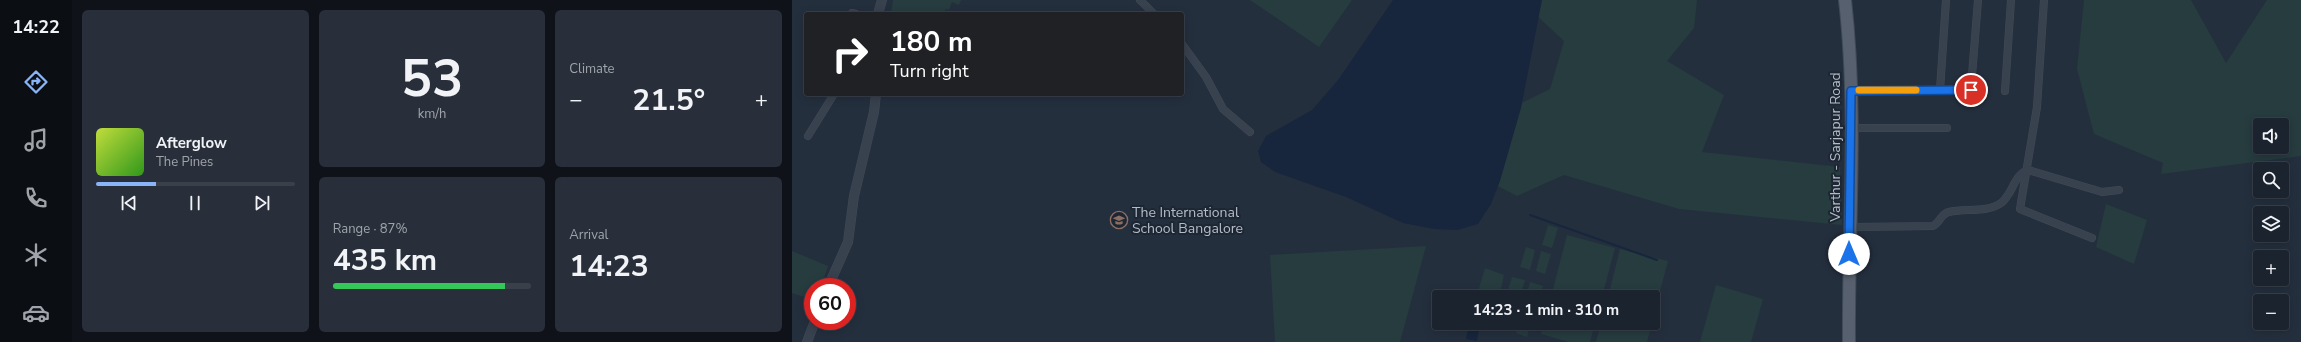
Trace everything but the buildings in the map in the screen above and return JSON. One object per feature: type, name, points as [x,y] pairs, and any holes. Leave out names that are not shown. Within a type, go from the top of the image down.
[{"type":"main road","name":"Varthur - Sarjapur Road","points":[[1845,0],[1858,128],[1856,342]]},
{"type":"main road","name":"Varthur - Sarjapur Road","points":[[1849,342],[1854,91],[1853,0]]},
{"type":"street","points":[[879,12],[882,0]]},
{"type":"street","points":[[1140,0],[1152,12]]},
{"type":"street","points":[[1940,90],[1946,0]]},
{"type":"street","points":[[1854,91],[1971,90],[1978,0]]},
{"type":"street","points":[[2005,90],[2011,0]]},
{"type":"street","points":[[2044,0],[2037,107],[2020,210],[2092,238]]},
{"type":"street","points":[[1184,47],[1206,77],[1223,109],[1250,132]]},
{"type":"street","points":[[808,136],[833,96]]},
{"type":"street","points":[[832,278],[848,242],[854,196],[874,112],[876,96]]},
{"type":"street","points":[[1858,128],[1947,128]]},
{"type":"street","points":[[2026,170],[2102,192],[2119,190]]},
{"type":"street","points":[[1856,227],[1933,226],[1938,222],[1941,216],[1948,212],[1993,207],[2006,199],[2018,176],[2026,170]]},
{"type":"street","points":[[807,342],[812,330]]},
{"type":"green space","points":[[893,0],[961,0],[959,5],[952,2],[949,10],[946,9],[944,12],[891,12]]},
{"type":"green space","points":[[1250,0],[1352,0],[1319,47]]},
{"type":"green space","points":[[1535,0],[1697,0],[1694,28],[1667,61],[1724,95],[1702,152],[1840,167],[1842,225],[1679,209],[1564,175],[1517,196],[1488,181],[1495,116],[1550,89],[1564,41],[1535,14]]},
{"type":"green space","points":[[2084,0],[2191,0],[2226,63],[2267,0],[2301,0],[2301,156],[2161,174],[2163,163],[2094,134],[2077,69]]},
{"type":"green space","points":[[2106,204],[2147,220],[2134,264],[2096,247]]},
{"type":"green space","points":[[1548,225],[1558,228],[1552,248],[1542,245]]},
{"type":"green space","points":[[1567,235],[1615,248],[1604,290],[1553,290]]},
{"type":"green space","points":[[1426,246],[1400,342],[1275,342],[1270,255]]},
{"type":"green space","points":[[1526,247],[1535,250],[1530,270],[1520,267]]},
{"type":"green space","points":[[1620,249],[1668,261],[1660,291],[1660,290],[1610,290]]},
{"type":"green space","points":[[792,251],[828,266],[824,278],[804,278],[804,297],[792,293]]},
{"type":"green space","points":[[1541,251],[1551,254],[1545,274],[1536,271]]},
{"type":"green space","points":[[1485,268],[1504,275],[1501,290],[1478,290]]},
{"type":"green space","points":[[1512,277],[1525,280],[1522,290],[1508,290]]},
{"type":"green space","points":[[1530,282],[1543,286],[1542,290],[1528,290]]},
{"type":"green space","points":[[1716,285],[1763,299],[1751,342],[1700,342]]},
{"type":"green space","points":[[1517,330],[1529,330],[1527,337],[1516,333]]},
{"type":"green space","points":[[1542,330],[1593,330],[1590,342],[1569,342],[1541,334]]},
{"type":"green space","points":[[1599,330],[1650,330],[1647,342],[1596,342]]},
{"type":"water","points":[[1393,0],[1542,0],[1521,108],[1500,181],[1491,204],[1478,224],[1457,230],[1434,229],[1403,223],[1346,197],[1275,172],[1261,162],[1258,151],[1266,136],[1312,110],[1338,80]]},
{"type":"water","points":[[1468,330],[1479,330],[1477,341],[1466,339]]},
{"type":"waterway","points":[[1530,215],[1657,260]]},
{"type":"slow traffic","points":[[1859,90],[1916,90]]},
{"type":"place","name":"The International School Bangalore","points":[[1119,220]]},
{"type":"route","points":[[1849,254],[1851,91],[1971,90]]}]
